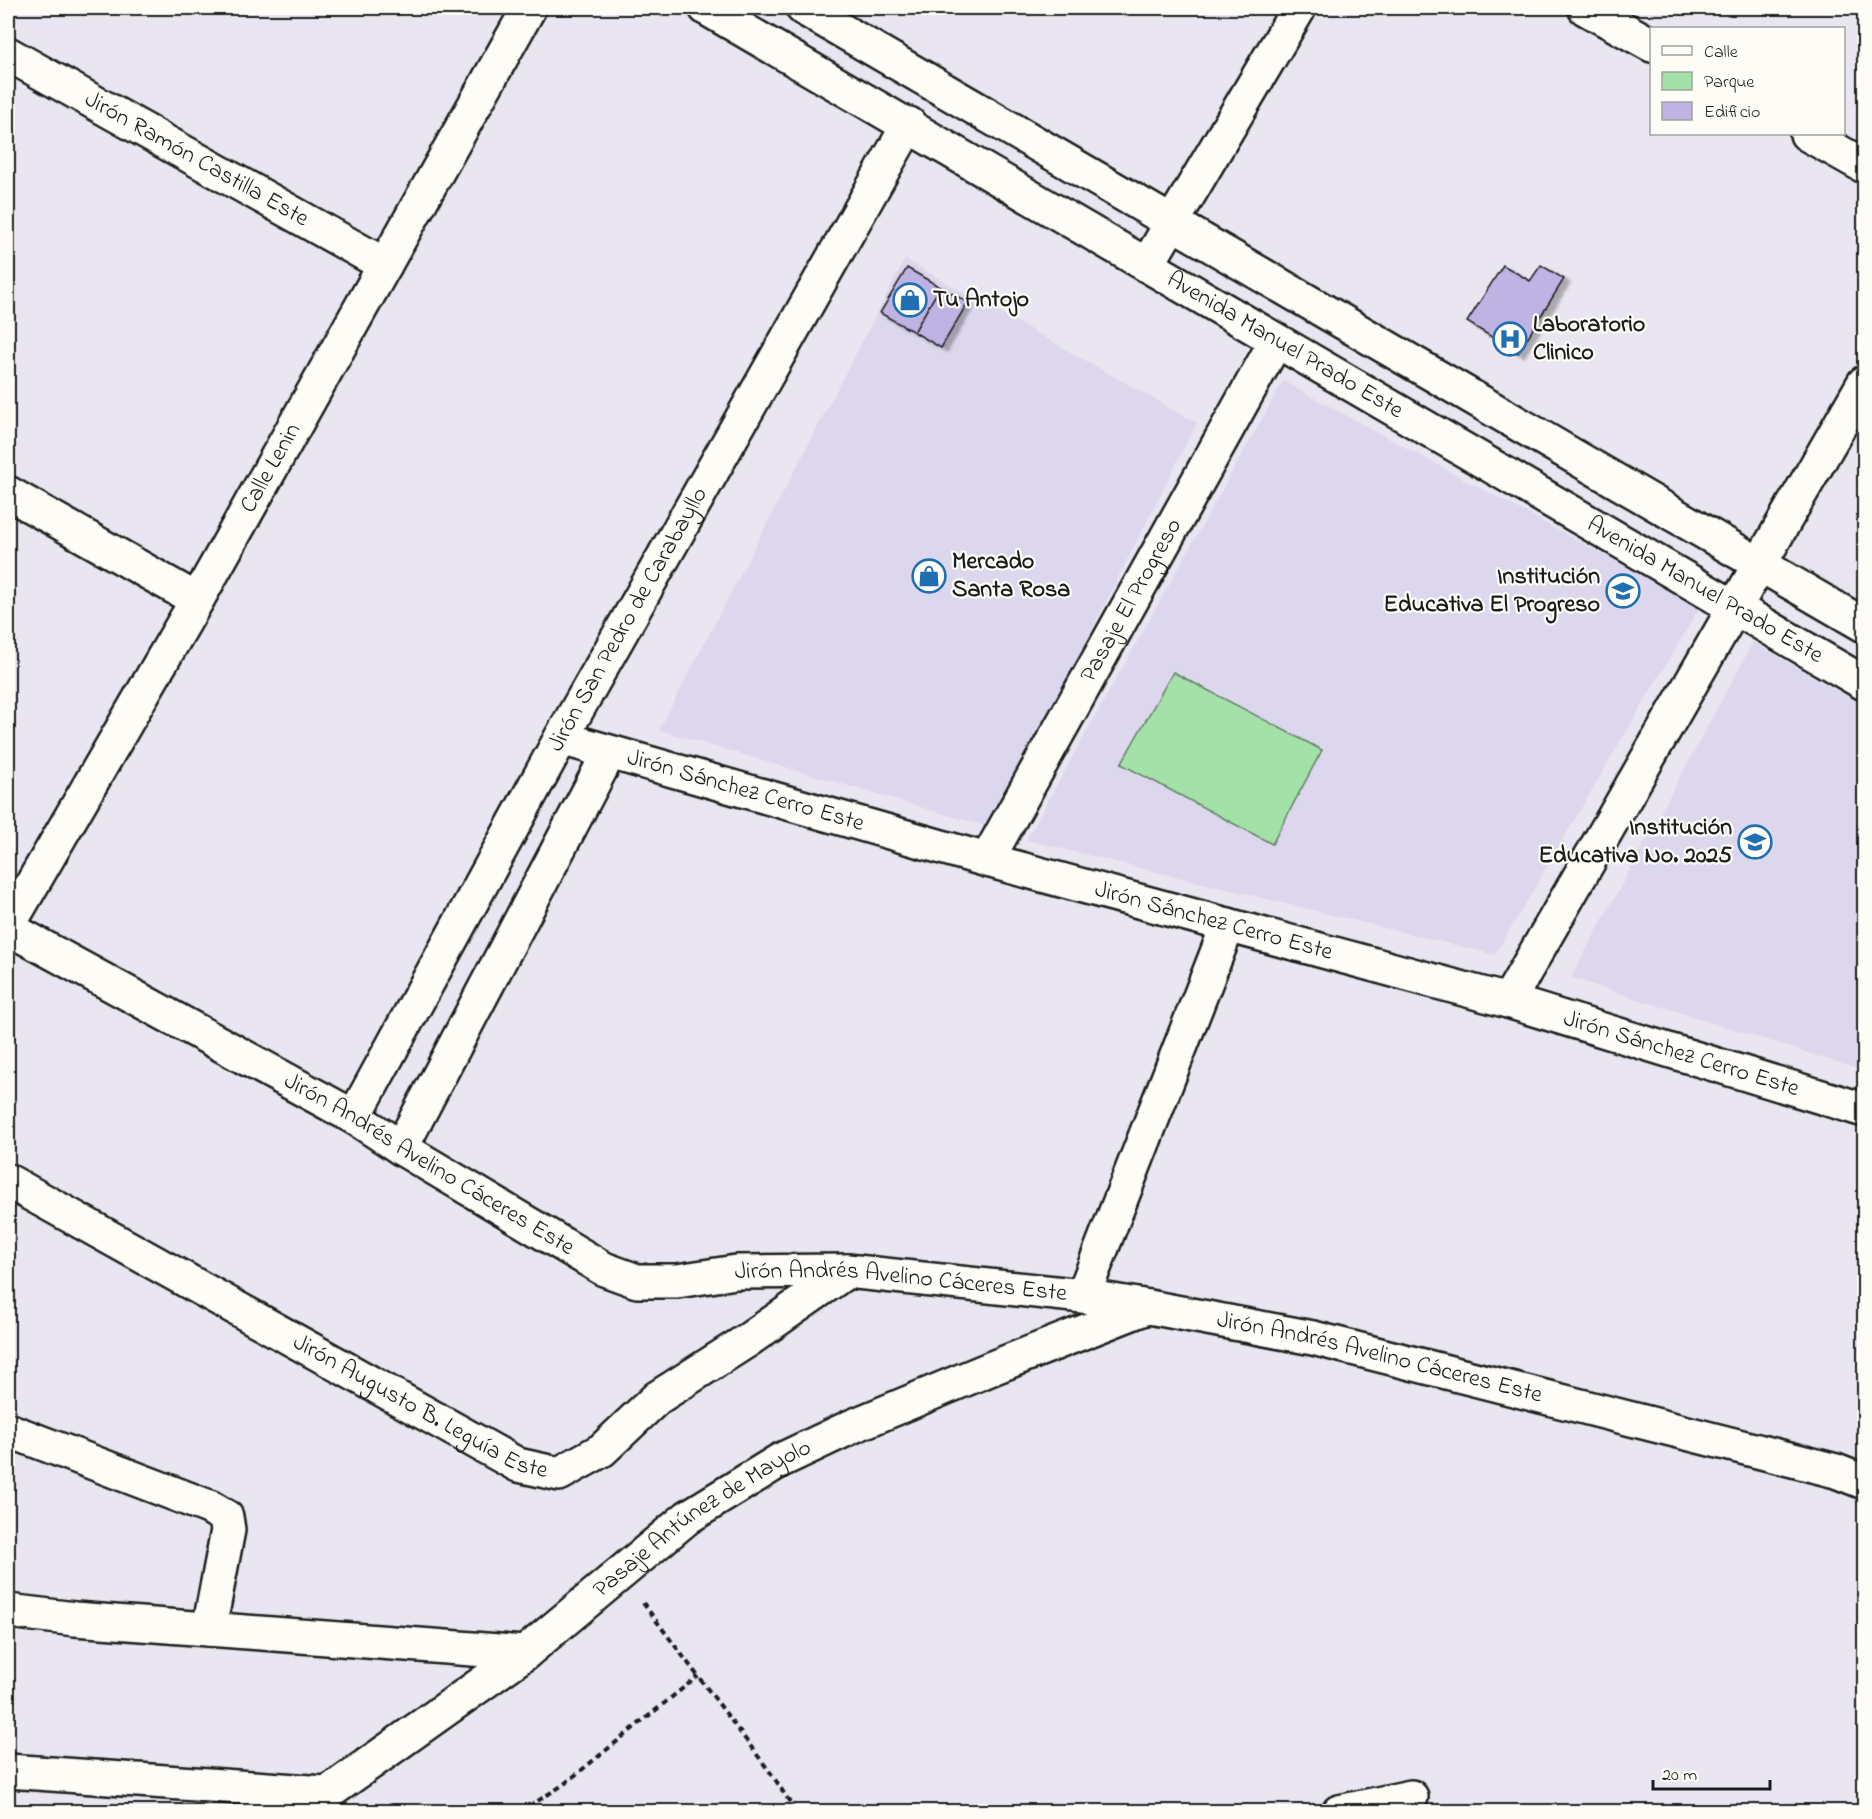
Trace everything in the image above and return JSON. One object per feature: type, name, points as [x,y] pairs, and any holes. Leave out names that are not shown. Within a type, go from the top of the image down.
[{"type":"street","name":"Calle Lenin","points":[[8,927],[197,600],[529,8]]},
{"type":"street","name":"Avenida Manuel Prado Este","points":[[706,8],[909,124],[1276,341],[1864,682]]},
{"type":"street","name":"Avenida Manuel Prado Este","points":[[803,8],[1864,625]]},
{"type":"street","points":[[1147,265],[1299,8]]},
{"type":"street","points":[[1585,8],[1650,44]]},
{"type":"street","name":"Jirón Ramón Castilla Este","points":[[8,54],[385,265]]},
{"type":"street","name":"Jirón San Pedro de Carabayllo","points":[[354,1117],[561,738],[909,124]]},
{"type":"street","points":[[1809,135],[1864,166]]},
{"type":"street","name":"Pasaje El Progreso","points":[[987,860],[1276,341]]},
{"type":"street","points":[[1508,1002],[1762,565],[1864,383]]},
{"type":"street","points":[[8,493],[197,600]]},
{"type":"street","name":"Jirón Sánchez Cerro Este","points":[[561,738],[987,860],[1508,1002],[1864,1110]]},
{"type":"street","name":"Jirón San Pedro de Carabayllo","points":[[401,1149],[609,753]]},
{"type":"street","points":[[1083,1296],[1228,925]]},
{"type":"street","name":"Jirón Andrés Avelino Cáceres Este","points":[[8,927],[354,1117],[401,1149],[604,1269],[637,1281],[677,1281],[736,1272],[847,1271],[1083,1296],[1149,1306],[1313,1338],[1836,1471],[1864,1482]]},
{"type":"street","name":"Jirón Augusto B. Leguía Este","points":[[8,1181],[518,1465],[559,1474],[602,1450],[657,1398],[748,1340],[847,1271]]},
{"type":"street","name":"Pasaje Antúnez de Mayolo","points":[[313,1802],[525,1653],[688,1517],[779,1461],[854,1426],[992,1368],[1149,1306]]},
{"type":"street","points":[[8,1430],[209,1507],[226,1517],[228,1530],[209,1629]]},
{"type":"street","points":[[8,1611],[525,1653]]},
{"type":"street","points":[[8,1771],[313,1802]]},
{"type":"street","points":[[1339,1812],[1411,1797]]},
{"type":"path","points":[[620,1574],[773,1776],[796,1812]]},
{"type":"path","points":[[520,1812],[563,1785],[698,1676]]},
{"type":"shaded area","name":"Mercado Santa Rosa","points":[[905,259],[1197,423],[991,828],[659,730]]},
{"type":"shaded area","points":[[1283,381],[1700,607],[1495,955],[1026,840]]},
{"type":"shaded area","name":"Institución Educativa No. 2025","points":[[1753,642],[1864,706],[1864,1071],[1571,978]]},
{"type":"green space","points":[[1173,672],[1322,750],[1272,844],[1121,764]]},
{"type":"building","points":[[1503,265],[1530,281],[1541,265],[1564,279],[1518,353],[1467,322]]},
{"type":"building","name":"Tu Antojo","points":[[907,268],[940,287],[914,332],[880,313]]},
{"type":"building","points":[[940,287],[968,302],[941,348],[914,332]]},
{"type":"place","name":"Tu Antojo","points":[[910,300]]},
{"type":"place","name":"Laboratorio Clinico","points":[[1510,339]]},
{"type":"place","name":"Mercado Santa Rosa","points":[[929,576]]},
{"type":"place","name":"Institución Educativa El Progreso","points":[[1623,591]]},
{"type":"place","name":"Institución Educativa No. 2025","points":[[1755,842]]}]
